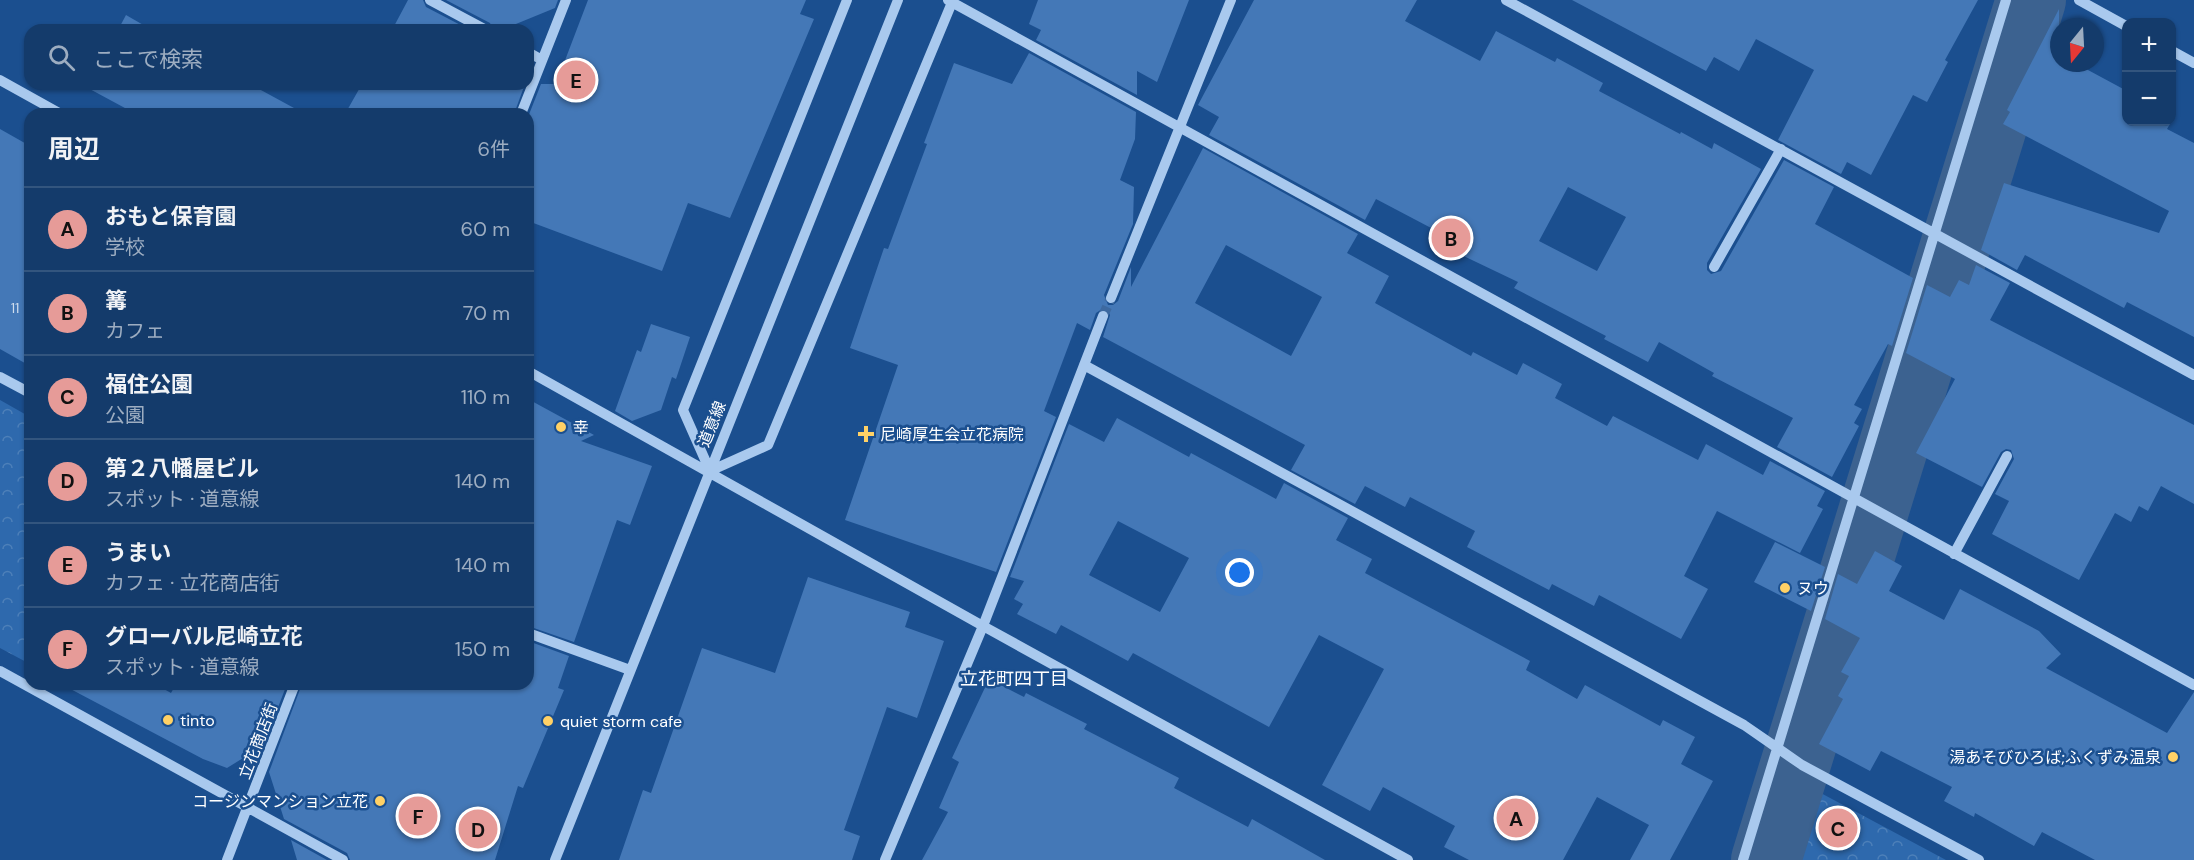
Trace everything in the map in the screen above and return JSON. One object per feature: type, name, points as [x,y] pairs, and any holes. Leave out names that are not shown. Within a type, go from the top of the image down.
[{"type":"street","points":[[430,0],[475,24]]},
{"type":"street","points":[[534,81],[566,0]]},
{"type":"street","points":[[710,471],[683,411],[847,0]]},
{"type":"street","name":"道意線","points":[[555,860],[898,0]]},
{"type":"street","points":[[1111,298],[1231,0]]},
{"type":"street","points":[[1506,0],[1951,240],[2194,375]]},
{"type":"street","points":[[1743,860],[2006,0]]},
{"type":"street","points":[[2079,0],[2122,23]]},
{"type":"street","points":[[710,471],[768,445],[951,1],[1179,129],[2194,685]]},
{"type":"street","points":[[2176,53],[2194,63]]},
{"type":"street","points":[[534,55],[542,60]]},
{"type":"street","points":[[0,80],[50,108]]},
{"type":"street","points":[[523,108],[530,90]]},
{"type":"street","points":[[1714,267],[1781,149]]},
{"type":"street","points":[[885,860],[983,626],[1103,316]]},
{"type":"street","points":[[1084,365],[1744,725],[1802,765],[1979,860]]},
{"type":"street","points":[[534,374],[983,626],[1408,860]]},
{"type":"street","points":[[0,377],[24,390]]},
{"type":"street","points":[[1954,554],[2007,456]]},
{"type":"street","points":[[534,635],[630,670]]},
{"type":"street","points":[[0,671],[24,684]]},
{"type":"street","points":[[34,690],[343,860]]},
{"type":"street","name":"立花商店街","points":[[227,860],[249,809],[293,690]]},
{"type":"green space","points":[[0,400],[24,414],[24,661],[0,648]]},
{"type":"green space","points":[[1817,791],[1946,860],[1780,860],[1800,796]]},
{"type":"building","points":[[408,0],[423,0],[426,7],[459,24],[395,24]]},
{"type":"building","points":[[446,0],[558,0],[555,8],[516,24],[490,23]]},
{"type":"building","points":[[588,0],[806,0],[800,14],[814,19],[730,218],[688,203],[662,271],[534,223],[534,108],[532,108],[541,84],[556,84]]},
{"type":"building","points":[[1038,0],[1189,0],[1157,82],[1137,71],[1137,95],[1036,40],[1041,30],[1029,24]]},
{"type":"building","points":[[1254,0],[1417,0],[1405,21],[1480,61],[1496,31],[1555,62],[1557,58],[1603,83],[1599,91],[1680,134],[1681,132],[1712,149],[1714,143],[1761,169],[1707,263],[1707,270],[1711,274],[1721,271],[1784,160],[1834,187],[1815,224],[1913,278],[1892,346],[1888,344],[1854,405],[1862,409],[1854,423],[1859,426],[1832,477],[1777,447],[1793,418],[1712,376],[1714,373],[1659,342],[1648,362],[1604,339],[1606,336],[1514,288],[1518,282],[1428,239],[1433,229],[1376,199],[1365,220],[1209,135],[1219,117],[1198,105]],"holes":[[[1568,187],[1626,217],[1597,271],[1539,241]]]},
{"type":"building","points":[[1572,0],[1978,0],[1945,60],[1948,62],[1927,102],[1913,95],[1871,175],[1847,162],[1841,174],[1778,140],[1814,70],[1756,39],[1739,71],[1714,57],[1706,71]]},
{"type":"building","points":[[126,15],[142,24],[121,24]]},
{"type":"building","points":[[2050,26],[2050,72],[2092,72],[2122,88],[2122,126],[2169,126],[2167,129],[2194,143],[2194,337],[2127,302],[2124,308],[2025,255],[2017,270],[1981,250],[2004,183],[2159,233],[2169,211],[2003,124],[2010,112],[2007,110]]},
{"type":"building","points":[[1029,53],[1136,112],[1135,139],[1120,180],[1134,187],[1133,224],[1104,295],[1108,305],[1113,305],[1118,301],[1131,267],[1131,287],[1203,148],[1358,234],[1347,253],[1389,276],[1375,303],[1471,356],[1473,352],[1517,375],[1523,363],[1562,384],[1555,398],[1607,426],[1613,416],[1698,460],[1706,444],[1763,475],[1770,461],[1825,491],[1817,506],[1823,509],[1800,553],[1717,511],[1684,576],[1708,589],[1681,639],[1599,595],[1594,606],[1552,584],[1549,590],[1467,547],[1475,531],[1410,497],[1405,507],[1365,486],[1355,504],[1291,470],[1305,445],[1103,337],[1110,315],[1108,311],[1102,309],[1096,313],[1090,330],[1077,323],[1044,411],[1056,417],[996,572],[845,520],[898,365],[850,348],[884,248],[888,249],[927,144],[924,143],[954,63],[1012,84]],"holes":[[[1226,245],[1322,297],[1291,356],[1195,303]]]},
{"type":"building","points":[[92,90],[261,90],[294,108],[125,108]]},
{"type":"building","points":[[359,90],[523,90],[516,108],[348,108]]},
{"type":"building","points":[[0,129],[24,143],[24,363],[0,349]]},
{"type":"building","points":[[1976,265],[2010,283],[1990,320],[2194,425],[2194,504],[2161,486],[2148,511],[2139,506],[2131,522],[2115,513],[2079,580],[1992,534],[2009,501],[1995,494],[2014,459],[2011,450],[2006,449],[2001,452],[1982,487],[1916,453],[1955,379],[1906,353],[1927,285],[1950,297],[1959,280],[1969,285]]},
{"type":"building","points":[[651,324],[690,337],[676,379],[672,377],[661,410],[632,421],[615,411],[637,350],[641,352]]},
{"type":"building","points":[[534,402],[594,435],[581,441],[652,466],[630,525],[617,520],[574,642],[534,628]]},
{"type":"building","points":[[1117,418],[1189,457],[1191,453],[1276,499],[1284,483],[1348,518],[1336,540],[1372,559],[1365,573],[1530,661],[1526,670],[1577,699],[1585,685],[1660,726],[1663,720],[1695,737],[1681,764],[1713,781],[1670,860],[1630,860],[1649,825],[1597,797],[1563,860],[1469,860],[1444,847],[1455,826],[1383,787],[1370,811],[1322,785],[1384,669],[1319,635],[1269,727],[1133,653],[1128,661],[1061,625],[1056,634],[1017,614],[1023,604],[1014,599],[1024,581],[1010,577],[1069,424],[1104,442]],"holes":[[[1118,521],[1189,558],[1160,612],[1089,575]]]},
{"type":"building","points":[[1775,542],[1825,567],[1811,611],[1754,582]]},
{"type":"building","points":[[1875,551],[1902,566],[1889,591],[1944,620],[1960,589],[2039,631],[2061,654],[2046,668],[2167,733],[2194,692],[2194,860],[2095,860],[2042,832],[2034,846],[1975,813],[1974,817],[1944,801],[1952,787],[1881,751],[1870,771],[1819,744],[1843,699],[1838,696],[1849,676],[1841,672],[1860,638],[1825,619],[1838,574],[1857,584]]},
{"type":"building","points":[[808,577],[910,612],[905,627],[944,641],[917,718],[887,707],[844,830],[860,836],[852,860],[619,860],[643,790],[651,793],[702,648],[775,673]]},
{"type":"building","points":[[534,643],[569,656],[558,688],[564,690],[523,788],[518,786],[495,860],[350,860],[347,853],[284,819],[269,772],[300,690],[534,690]]},
{"type":"building","points":[[989,679],[1024,697],[1026,693],[1087,724],[1084,729],[1179,778],[1174,788],[1248,827],[1252,819],[1325,860],[922,860],[948,812],[939,808],[959,762],[952,758]]},
{"type":"building","points":[[72,690],[166,690],[171,693],[173,690],[285,690],[262,749],[261,747],[227,768],[203,759]]},
{"type":"building","points":[[291,840],[327,860],[297,860]]},
{"type":"waterway","points":[[1766,860],[2031,0]]},
{"type":"tunnel","points":[[1103,316],[1111,298]]},
{"type":"place","name":"うまい","points":[[576,80]]},
{"type":"place","name":"篝","points":[[1451,238]]},
{"type":"place","name":"幸","points":[[561,427]]},
{"type":"place","name":"尼崎厚生会立花病院","points":[[866,434]]},
{"type":"place","name":"ヌウ","points":[[1785,588]]},
{"type":"place","name":"tinto","points":[[168,720]]},
{"type":"place","name":"quiet storm cafe","points":[[548,721]]},
{"type":"place","name":"湯あそびひろば;ふくずみ温泉","points":[[2173,757]]},
{"type":"place","name":"コージンマンション立花","points":[[380,801]]},
{"type":"place","name":"グローバル尼崎立花","points":[[418,816]]},
{"type":"place","name":"おもと保育園","points":[[1516,818]]},
{"type":"place","name":"福住公園","points":[[1838,828]]},
{"type":"place","name":"第２八幡屋ビル","points":[[478,829]]},
{"type":"district","name":"立花町四丁目","points":[[1014,679]]}]
